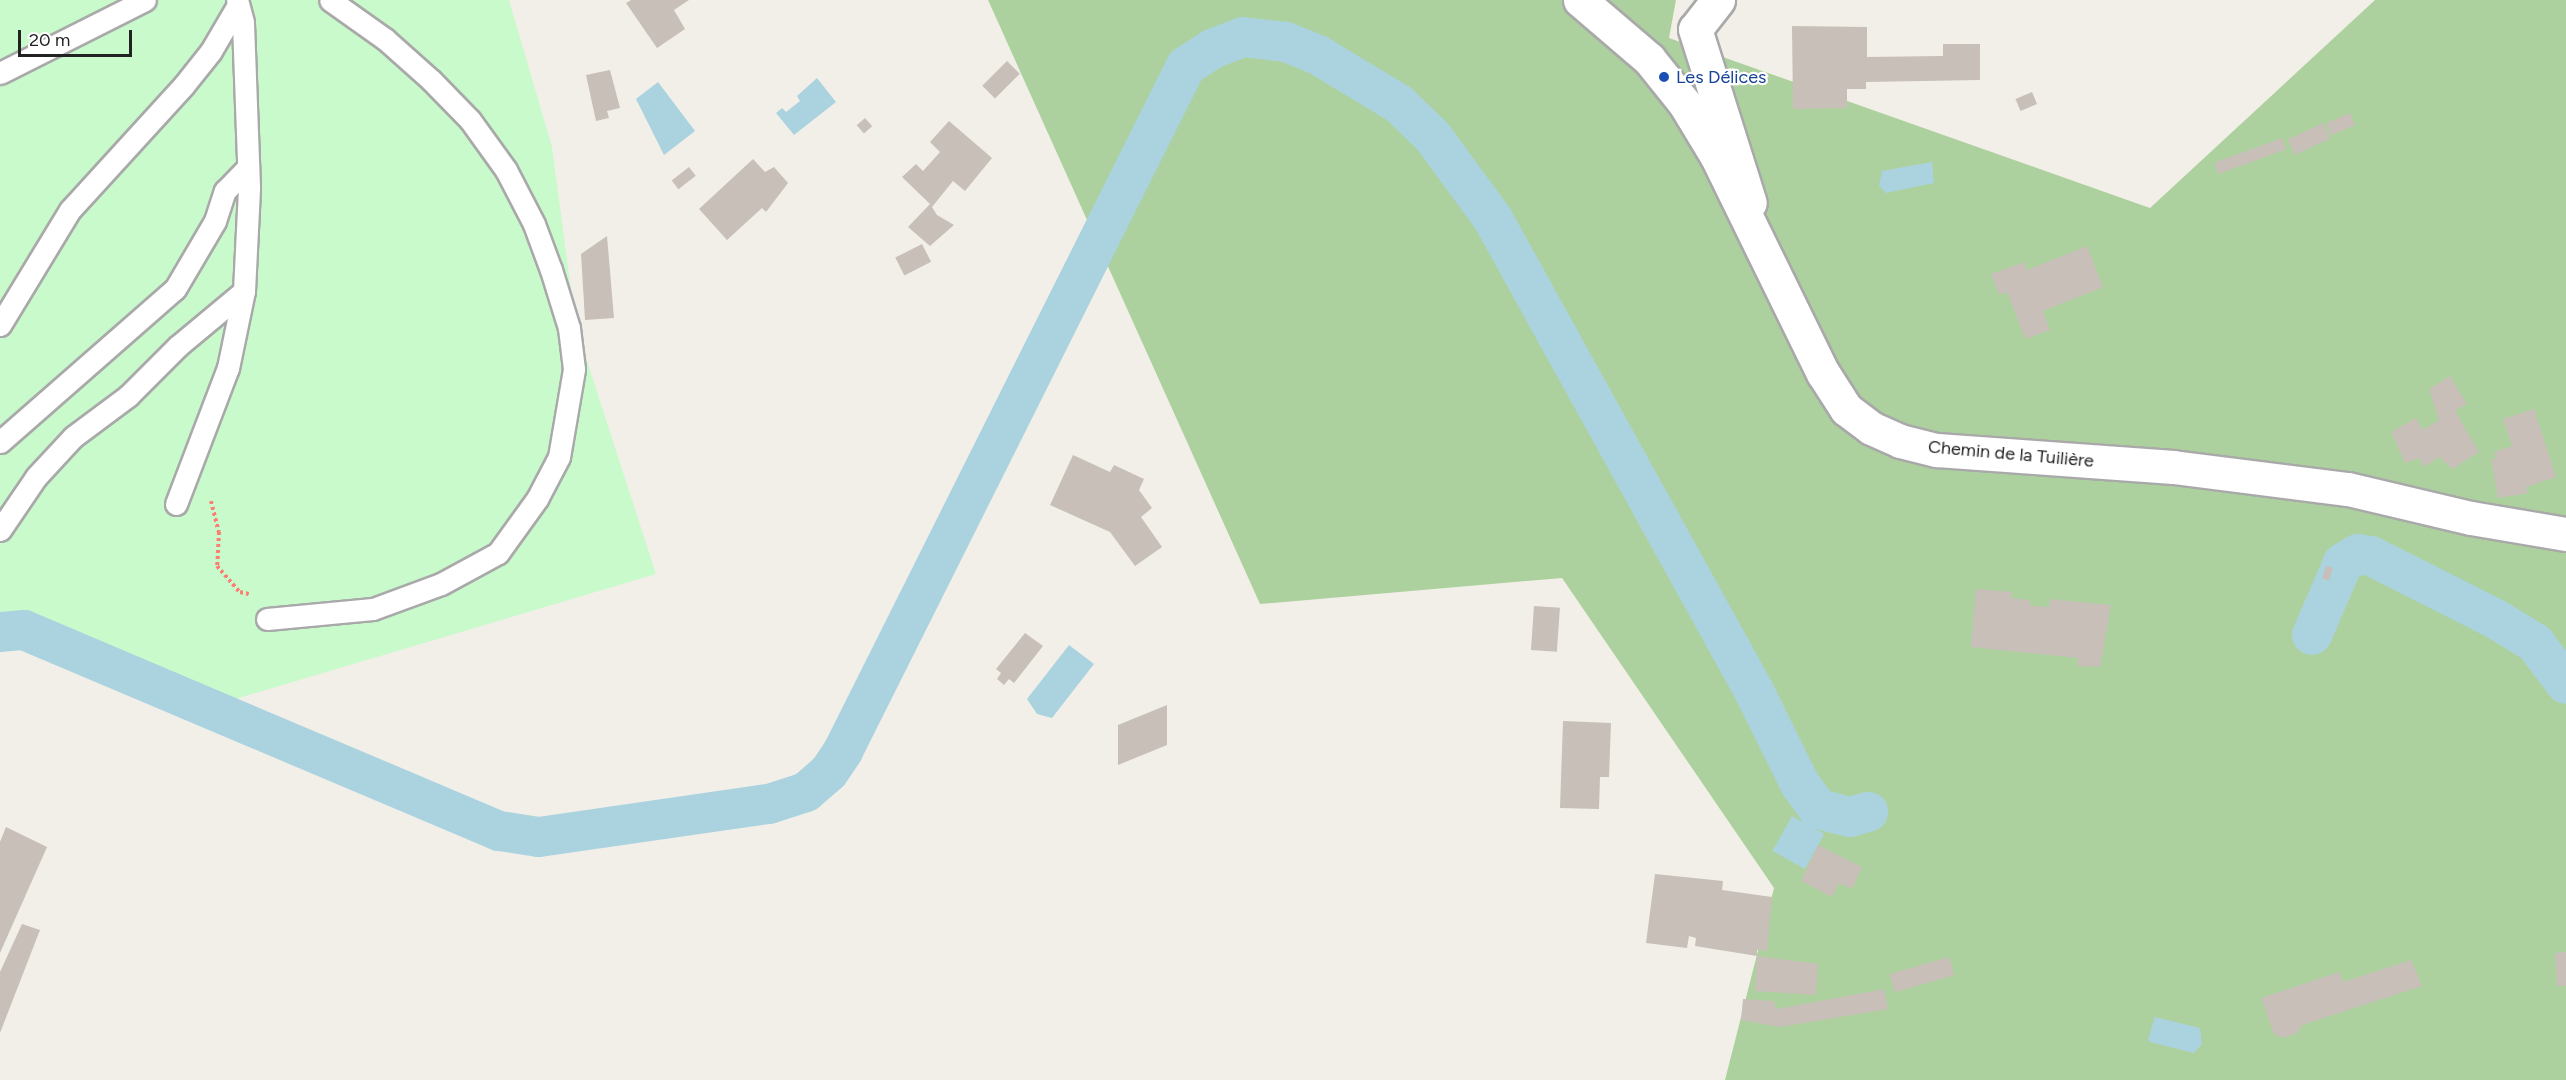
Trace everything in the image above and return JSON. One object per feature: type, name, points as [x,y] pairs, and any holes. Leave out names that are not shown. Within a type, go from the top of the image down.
[{"type":"street","name":"Chemin de la Tuilière","points":[[1580,0],[1649,59],[1685,104],[1718,157],[1823,373],[1846,409],[1871,428],[1900,441],[1937,450],[2172,467],[2348,489],[2471,518],[2566,534]]},
{"type":"street","points":[[1718,0],[1695,29],[1767,260]]},
{"type":"lane","points":[[0,73],[145,0]]},
{"type":"lane","points":[[267,620],[373,609],[441,584],[498,553],[537,499],[559,457],[574,369],[568,328],[550,270],[534,224],[506,170],[470,120],[431,80],[386,39],[330,0]]},
{"type":"lane","points":[[176,504],[228,368],[244,291],[248,168],[243,22],[238,3]]},
{"type":"lane","points":[[0,325],[70,210],[184,85],[211,51],[238,3]]},
{"type":"lane","points":[[0,442],[175,289],[215,220],[225,191],[248,168]]},
{"type":"lane","points":[[0,531],[36,477],[73,437],[128,396],[178,346],[244,291]]},
{"type":"path","points":[[189,472],[210,497],[219,532],[217,566],[240,592],[273,599],[298,616]]},
{"type":"green space","points":[[0,0],[509,0],[552,147],[576,327],[656,574],[232,700],[91,642],[28,620],[0,620]]},
{"type":"green space","points":[[988,0],[1676,0],[1669,38],[2150,208],[2375,0],[2566,0],[2566,1080],[1725,1080],[1774,888],[1562,578],[1260,604]]},
{"type":"water","points":[[817,78],[836,102],[794,135],[776,113],[782,108],[786,112],[800,101],[797,96]]},
{"type":"water","points":[[658,82],[695,131],[664,155],[636,99]]},
{"type":"water","points":[[1932,162],[1934,183],[1886,193],[1879,186],[1882,171]]},
{"type":"water","points":[[1069,645],[1094,664],[1052,718],[1037,714],[1027,699]]},
{"type":"water","points":[[1792,816],[1824,834],[1805,869],[1773,851]]},
{"type":"water","points":[[2155,1017],[2200,1028],[2202,1044],[2194,1053],[2150,1042],[2148,1040]]},
{"type":"building","points":[[631,0],[689,0],[674,10],[685,29],[657,48],[626,3]]},
{"type":"building","points":[[1792,26],[1867,27],[1867,57],[1943,56],[1943,44],[1980,44],[1980,80],[1866,82],[1866,89],[1847,89],[1847,108],[1793,109]]},
{"type":"building","points":[[1007,61],[1020,74],[995,98],[982,86]]},
{"type":"building","points":[[610,70],[620,108],[607,111],[609,118],[596,121],[586,75]]},
{"type":"building","points":[[2032,92],[2037,104],[2021,111],[2015,99]]},
{"type":"building","points":[[2350,113],[2355,125],[2331,135],[2326,123]]},
{"type":"building","points":[[865,118],[872,126],[864,134],[857,125]]},
{"type":"building","points":[[949,121],[992,158],[965,191],[953,181],[932,207],[937,215],[954,225],[930,246],[908,227],[930,204],[902,177],[916,164],[923,171],[940,152],[930,142]]},
{"type":"building","points":[[2323,123],[2330,138],[2295,155],[2288,139]]},
{"type":"building","points":[[2282,138],[2286,149],[2218,174],[2214,163]]},
{"type":"building","points":[[753,159],[765,172],[774,167],[788,183],[766,212],[762,208],[727,240],[699,209]]},
{"type":"building","points":[[689,167],[696,176],[678,189],[672,181]]},
{"type":"building","points":[[607,236],[614,318],[585,320],[581,254]]},
{"type":"building","points":[[922,244],[931,262],[904,275],[895,258]]},
{"type":"building","points":[[2087,246],[2103,287],[2043,311],[2050,330],[2025,339],[2007,292],[1999,295],[1991,274],[2024,262],[2027,270]]},
{"type":"building","points":[[2450,376],[2467,404],[2455,411],[2479,452],[2452,469],[2439,457],[2424,467],[2419,458],[2405,463],[2391,432],[2416,418],[2423,430],[2439,420],[2429,389]]},
{"type":"building","points":[[2534,409],[2556,477],[2526,487],[2528,493],[2498,498],[2491,460],[2496,458],[2494,452],[2512,446],[2503,419]]},
{"type":"building","points":[[1073,455],[1110,472],[1114,465],[1144,479],[1139,490],[1152,508],[1141,517],[1162,547],[1135,566],[1110,532],[1050,505]]},
{"type":"building","points":[[2326,566],[2333,568],[2329,580],[2322,578]]},
{"type":"building","points":[[1976,589],[2012,592],[2011,598],[2030,600],[2030,606],[2049,607],[2050,599],[2111,605],[2100,667],[2078,666],[2078,658],[1971,647]]},
{"type":"building","points":[[1534,606],[1560,608],[1557,652],[1531,650]]},
{"type":"building","points":[[1025,633],[1043,646],[1014,683],[1009,679],[1004,685],[997,679],[1001,673],[996,669]]},
{"type":"building","points":[[1167,705],[1167,745],[1118,765],[1118,725]]},
{"type":"building","points":[[1563,721],[1611,723],[1609,777],[1600,777],[1599,809],[1560,808]]},
{"type":"building","points":[[6,827],[47,847],[0,953],[0,842]]},
{"type":"building","points":[[1818,845],[1862,867],[1852,889],[1839,883],[1832,897],[1801,881]]},
{"type":"building","points":[[1655,874],[1723,881],[1722,890],[1772,897],[1767,951],[1757,950],[1757,956],[1695,946],[1696,938],[1689,936],[1687,948],[1646,943]]},
{"type":"building","points":[[22,924],[40,930],[0,1033],[0,972]]},
{"type":"building","points":[[2566,952],[2566,986],[2557,986],[2555,953]]},
{"type":"building","points":[[1757,956],[1818,964],[1816,995],[1755,991]]},
{"type":"building","points":[[1949,957],[1954,975],[1895,992],[1889,974]]},
{"type":"building","points":[[2411,960],[2422,986],[2302,1025],[2297,1033],[2283,1038],[2274,1034],[2261,998],[2339,972],[2343,982]]},
{"type":"building","points":[[1884,989],[1888,1009],[1780,1027],[1741,1020],[1743,999],[1774,1001],[1776,1009]]},
{"type":"waterway","points":[[0,632],[24,630],[499,831],[539,837],[769,804],[806,792],[829,772],[843,751],[1186,66],[1212,49],[1243,37],[1286,42],[1318,55],[1399,104],[1433,137],[1493,219],[1754,691],[1800,784],[1818,809],[1850,817],[1868,812]]},
{"type":"waterway","points":[[2312,635],[2343,563],[2358,554],[2371,556],[2494,618],[2535,643],[2566,684]]},
{"type":"place","name":"Les Délices","points":[[1664,77]]}]
